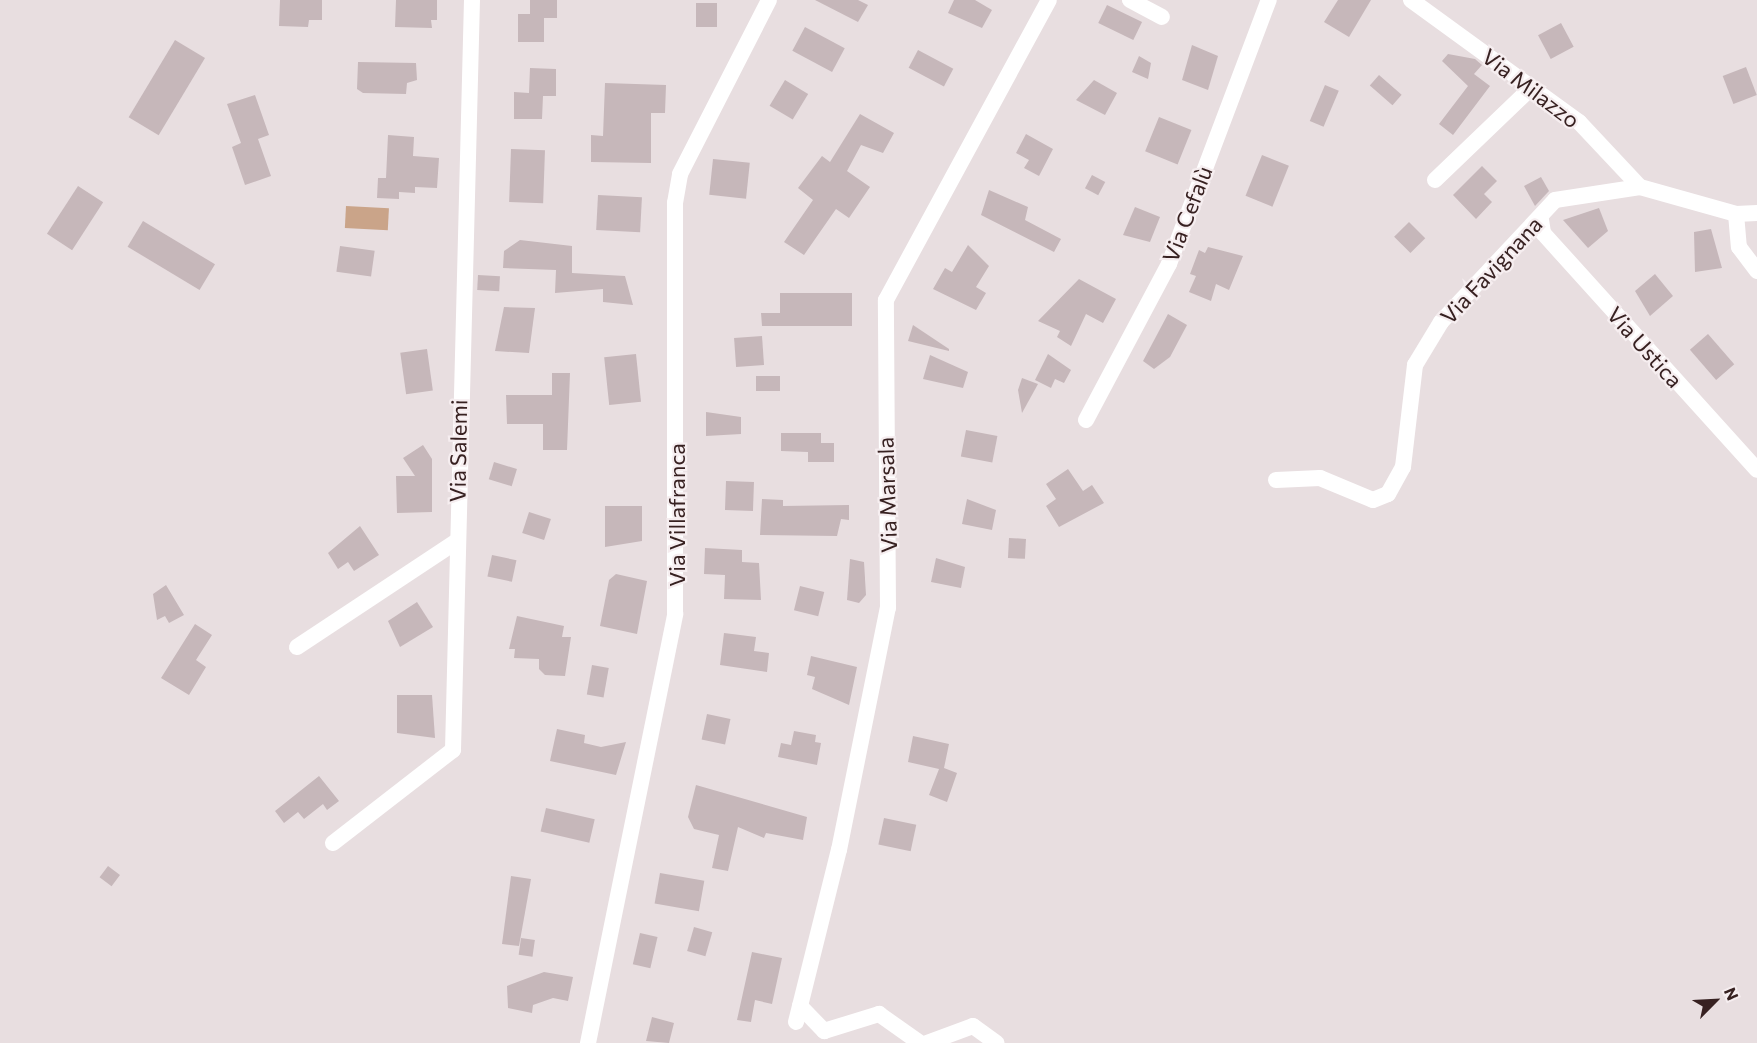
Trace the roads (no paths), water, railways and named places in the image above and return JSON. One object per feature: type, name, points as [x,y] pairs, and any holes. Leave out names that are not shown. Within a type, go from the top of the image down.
[{"type":"street","name":"Via Salemi","points":[[333,843],[453,750],[472,0]]},
{"type":"street","name":"Via Villafranca","points":[[588,1043],[675,614],[675,203],[680,174],[769,0]]},
{"type":"street","name":"Via Marsala","points":[[920,1043],[879,1014],[824,1031],[798,1014],[839,850],[888,608],[885,300],[1049,0]]},
{"type":"street","points":[[1130,0],[1162,17]]},
{"type":"street","name":"Via Cefalù","points":[[1086,420],[1169,264],[1269,0]]},
{"type":"street","name":"Via Milazzo","points":[[1411,0],[1579,122],[1640,187]]},
{"type":"street","points":[[1435,180],[1531,88]]},
{"type":"street","name":"Via Favignana","points":[[1276,480],[1320,478],[1373,500],[1388,494],[1403,467],[1415,365],[1441,322],[1541,220],[1555,200],[1640,187],[1736,214],[1757,213]]},
{"type":"street","points":[[1736,214],[1739,247],[1757,271]]},
{"type":"street","name":"Via Ustica","points":[[1541,220],[1543,233],[1757,470]]},
{"type":"street","points":[[297,647],[457,541]]},
{"type":"street","points":[[927,1043],[973,1026],[996,1043]]}]
